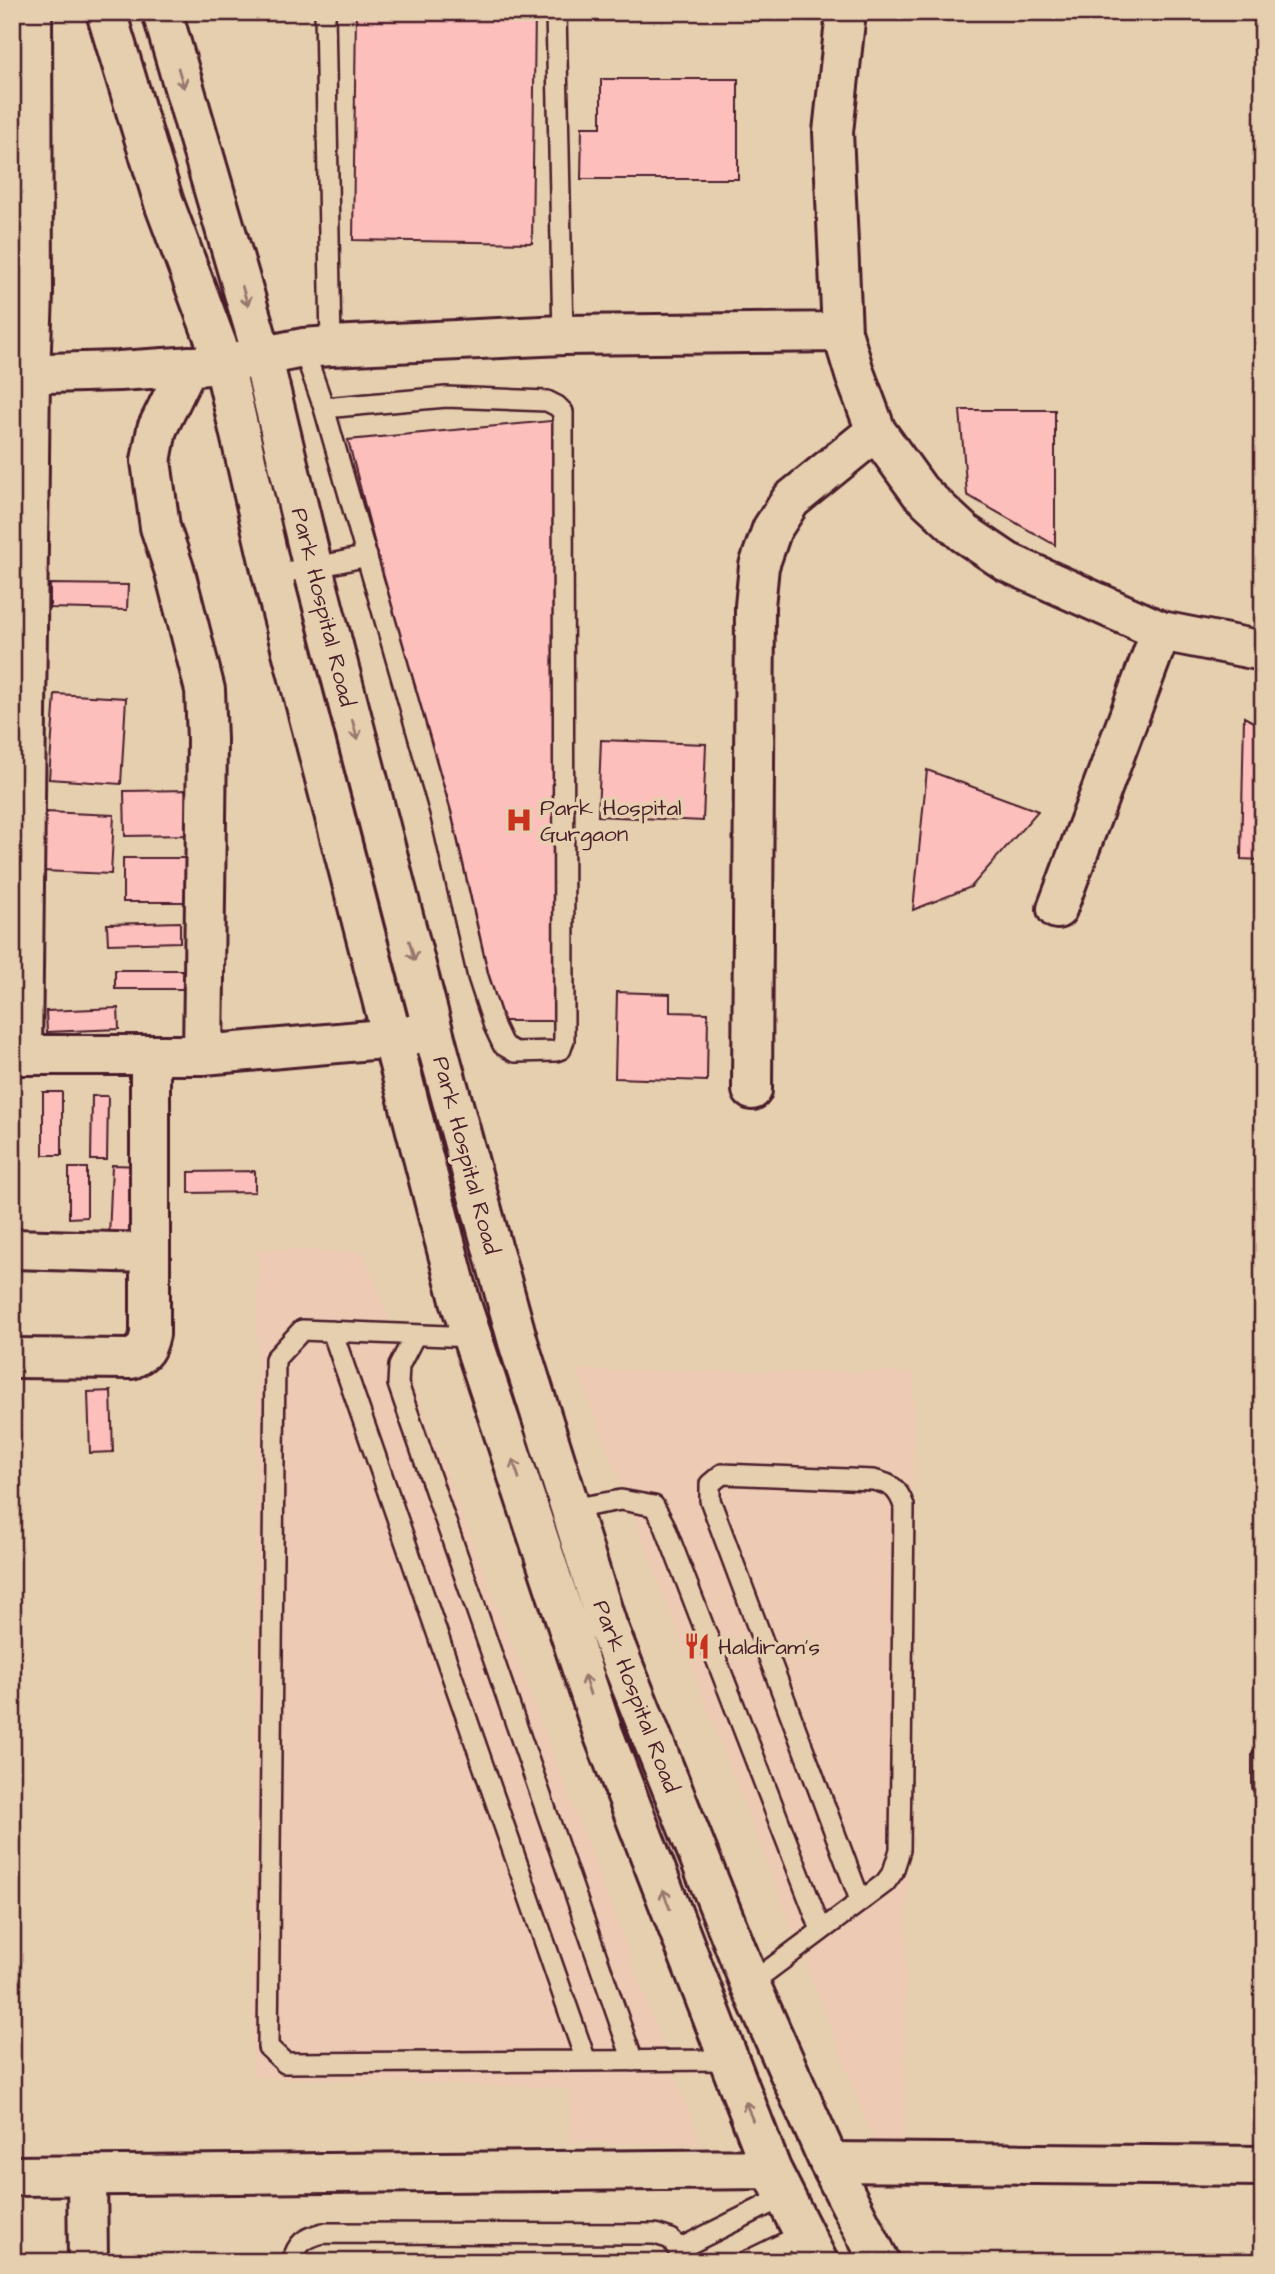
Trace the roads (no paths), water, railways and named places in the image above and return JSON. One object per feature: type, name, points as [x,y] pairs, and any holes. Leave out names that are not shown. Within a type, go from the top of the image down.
[{"type":"street","points":[[32,12],[33,293],[21,374],[17,1055],[203,1055],[394,1038],[433,1031]]},
{"type":"street","name":"Park Hospital Road","points":[[106,12],[163,203],[206,365],[272,573],[461,1304],[603,1733],[778,2182],[810,2248]]},
{"type":"street","name":"Park Hospital Road","points":[[162,12],[262,355],[313,568],[433,1031],[518,1342],[607,1625],[750,1984],[829,2162],[880,2262]]},
{"type":"street","points":[[846,12],[833,132],[842,332],[876,431],[920,492],[964,533],[1007,562],[1161,631],[1263,651]]},
{"type":"street","points":[[21,374],[206,365],[317,347],[563,335],[842,332]]},
{"type":"street","points":[[203,1055],[207,740],[205,690],[175,572],[160,527],[151,461],[157,429],[206,365]]},
{"type":"street","points":[[752,1090],[755,606],[759,566],[772,529],[791,500],[876,431]]},
{"type":"street","points":[[1057,909],[1161,631]]},
{"type":"street","points":[[12,1358],[131,1359],[146,1348],[150,1335],[150,1055]]},
{"type":"street","points":[[12,1249],[149,1253]]},
{"type":"street","points":[[829,2162],[1263,2166]]},
{"type":"street","points":[[87,2175],[88,2262]]},
{"type":"street","points":[[12,2176],[778,2182]]},
{"type":"lane","points":[[324,408],[461,397],[547,401],[563,412],[564,1040],[561,1049],[556,1051],[515,1052],[503,1045],[494,1026],[478,977],[440,812],[324,408],[317,347],[325,12]]},
{"type":"lane","points":[[556,12],[563,335]]},
{"type":"lane","points":[[272,573],[313,568],[367,556]]},
{"type":"lane","points":[[472,1337],[302,1330],[275,1359],[268,2047],[285,2063],[729,2060]]},
{"type":"lane","points":[[332,1331],[586,2061]]},
{"type":"lane","points":[[415,1335],[399,1366],[398,1384],[633,2061]]},
{"type":"lane","points":[[750,1984],[886,1883],[893,1872],[900,1850],[904,1506],[900,1492],[889,1484],[873,1480],[722,1474],[710,1484],[710,1500],[860,1900]]},
{"type":"lane","points":[[571,1509],[621,1500],[654,1506],[664,1524],[821,1930]]},
{"type":"lane","points":[[1263,1756],[1263,1786]]},
{"type":"lane","points":[[292,2262],[295,2249],[305,2238],[323,2233],[655,2234],[671,2239],[683,2255],[778,2182]]},
{"type":"lane","points":[[745,2262],[810,2248]]},
{"type":"place","name":"Park Hospital Gurgaon","points":[[519,820]]},
{"type":"place","name":"Haldiram's","points":[[697,1646]]}]
